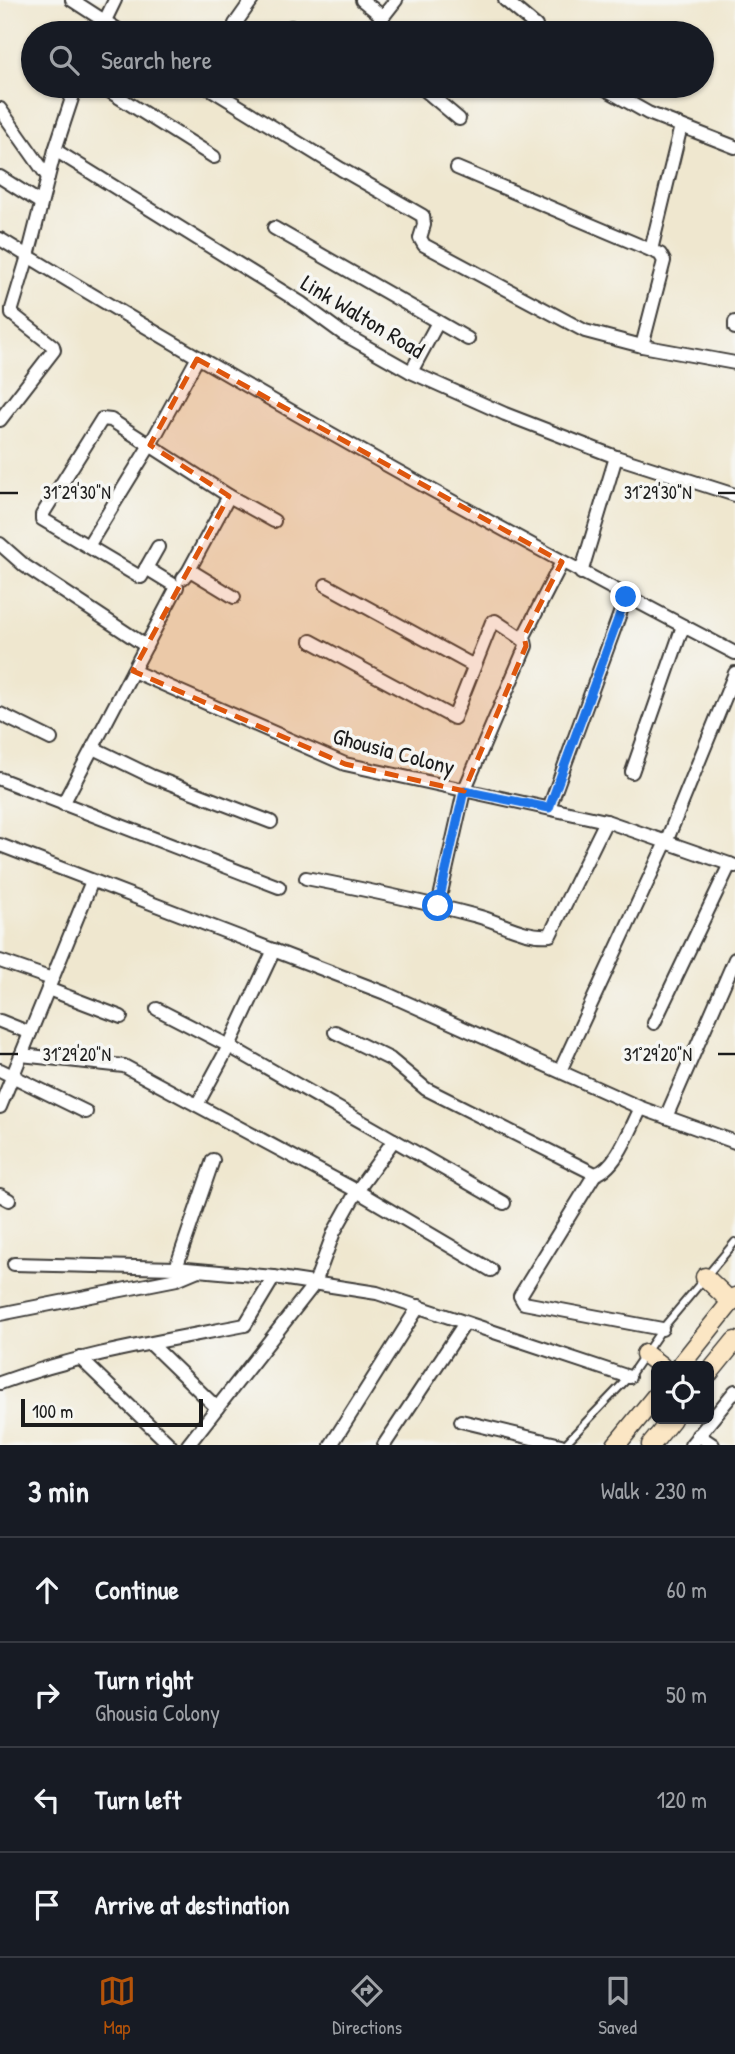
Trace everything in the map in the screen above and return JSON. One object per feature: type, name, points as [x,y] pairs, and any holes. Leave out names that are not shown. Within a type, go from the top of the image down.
[{"type":"main road","points":[[684,1361],[733,1300],[705,1278]]},
{"type":"main road","points":[[714,1367],[735,1341]]},
{"type":"main road","points":[[645,1354],[654,1361]]},
{"type":"main road","points":[[617,1445],[651,1402]]},
{"type":"main road","points":[[651,1445],[668,1424]]},
{"type":"street","points":[[72,0],[95,21]]},
{"type":"street","points":[[105,21],[115,0]]},
{"type":"street","points":[[237,21],[252,0]]},
{"type":"street","points":[[362,0],[383,17]]},
{"type":"street","points":[[380,21],[396,0]]},
{"type":"street","points":[[505,0],[530,21]]},
{"type":"street","points":[[0,420],[54,350],[53,346],[12,314],[12,309],[55,150],[72,98]]},
{"type":"street","points":[[120,98],[214,157]]},
{"type":"street","points":[[226,98],[423,216],[424,225],[420,238],[424,245],[585,331],[642,346],[735,363]]},
{"type":"street","points":[[435,98],[459,118]]},
{"type":"street","points":[[621,98],[648,113],[735,147]]},
{"type":"street","points":[[0,109],[48,177]]},
{"type":"street","points":[[651,250],[681,126]]},
{"type":"street","name":"Link Walton Road","points":[[55,150],[301,303],[342,333],[411,372],[505,414],[616,457],[735,495]]},
{"type":"street","points":[[457,168],[660,254],[664,261],[642,346]]},
{"type":"street","points":[[0,177],[41,203]]},
{"type":"street","points":[[274,228],[468,339]]},
{"type":"street","points":[[0,239],[197,359],[581,573],[735,653]]},
{"type":"street","points":[[411,372],[438,322]]},
{"type":"street","points":[[735,322],[735,328]]},
{"type":"street","points":[[88,547],[150,445],[197,359]]},
{"type":"street","points":[[158,547],[141,577],[42,519],[102,419],[111,420],[229,496],[274,521]]},
{"type":"street","points":[[581,573],[616,457]]},
{"type":"street","points":[[64,804],[177,587],[188,572],[229,496]]},
{"type":"street","points":[[0,544],[25,566],[146,646]]},
{"type":"street","points":[[523,638],[562,562]]},
{"type":"street","points":[[146,568],[177,587]]},
{"type":"street","points":[[188,572],[193,572],[234,597]]},
{"type":"street","points":[[326,585],[474,666]]},
{"type":"street","points":[[549,808],[626,597]]},
{"type":"street","points":[[311,641],[454,718],[492,622],[495,621],[523,638],[526,646],[464,791],[438,906]]},
{"type":"street","points":[[632,772],[683,626]]},
{"type":"street","name":"Ghousia Colony","points":[[133,671],[345,764],[606,821],[732,865]]},
{"type":"street","points":[[560,1072],[729,706],[735,673]]},
{"type":"street","points":[[0,714],[51,738]]},
{"type":"street","points":[[93,748],[152,776],[271,822]]},
{"type":"street","points":[[0,779],[279,887]]},
{"type":"street","points":[[306,878],[480,916],[539,936],[550,935],[606,821]]},
{"type":"street","points":[[0,845],[385,993],[641,1108],[735,1142]]},
{"type":"street","points":[[654,1023],[732,865]]},
{"type":"street","points":[[0,1107],[92,881]]},
{"type":"street","points":[[197,1105],[229,1046],[274,950]]},
{"type":"street","points":[[666,1116],[735,959]]},
{"type":"street","points":[[0,961],[121,1017]]},
{"type":"street","points":[[157,1009],[229,1046],[504,1203]]},
{"type":"street","points":[[0,1021],[30,1033]]},
{"type":"street","points":[[335,1032],[390,1059],[426,1089],[595,1174],[604,1172],[610,1166],[641,1108]]},
{"type":"street","points":[[21,1055],[124,1066],[357,1191],[491,1270]]},
{"type":"street","points":[[0,1070],[86,1112]]},
{"type":"street","points":[[188,1445],[315,1283],[334,1231],[357,1191],[394,1140]]},
{"type":"street","points":[[176,1268],[213,1160]]},
{"type":"street","points":[[595,1174],[520,1296],[524,1303],[662,1329]]},
{"type":"street","points":[[14,1264],[176,1268],[274,1277],[377,1293],[629,1377]]},
{"type":"street","points":[[0,1314],[177,1279],[199,1270]]},
{"type":"street","points":[[0,1383],[42,1367],[80,1358],[245,1325],[274,1277]]},
{"type":"street","points":[[331,1445],[419,1306]]},
{"type":"street","points":[[384,1445],[465,1323]]},
{"type":"street","points":[[151,1344],[217,1408]]},
{"type":"street","points":[[80,1358],[170,1445]]},
{"type":"street","points":[[713,1445],[694,1440],[735,1391]]},
{"type":"street","points":[[461,1420],[562,1445]]},
{"type":"lane","points":[[562,1445],[629,1377],[662,1329],[735,1242]]},
{"type":"highlighted area","points":[[197,359],[562,562],[524,636],[526,646],[464,791],[345,764],[133,671],[229,496],[150,445]]},
{"type":"route","points":[[438,906],[464,791],[549,808],[626,597]]}]
